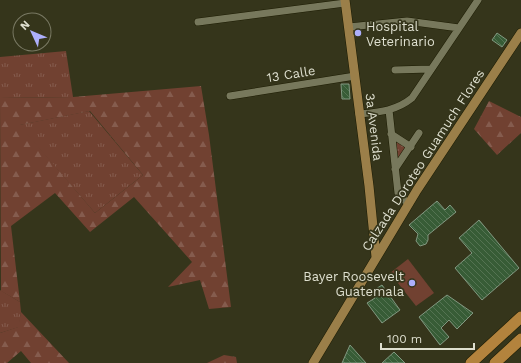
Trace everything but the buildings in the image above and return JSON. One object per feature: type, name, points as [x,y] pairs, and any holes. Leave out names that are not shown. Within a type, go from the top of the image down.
[{"type":"highway","points":[[471,363],[521,317]]},
{"type":"highway","points":[[495,363],[521,338]]},
{"type":"main road","name":"3a Avenida","points":[[345,1],[376,257]]},
{"type":"main road","name":"Calzada Doroteo Guamuch Flores","points":[[313,363],[376,257],[521,33]]},
{"type":"main road","points":[[372,218],[376,227],[382,232],[387,232],[394,229]]},
{"type":"street","points":[[359,114],[388,110],[402,106],[412,98],[478,0]]},
{"type":"street","points":[[198,22],[345,1]]},
{"type":"street","points":[[349,27],[407,21],[459,28]]},
{"type":"street","points":[[395,70],[430,70]]},
{"type":"street","name":"13 Calle","points":[[230,96],[355,76]]},
{"type":"street","points":[[388,110],[398,193],[410,204]]},
{"type":"street","points":[[395,169],[419,133]]},
{"type":"street","points":[[391,134],[410,147]]},
{"type":"green space","points":[[66,51],[73,97],[0,98],[0,57]]},
{"type":"green space","points":[[201,86],[209,135],[231,307],[209,309],[200,280],[168,287],[192,262],[134,197],[90,232],[55,193],[11,226],[20,302],[1,291],[0,98],[73,97]],"holes":[[[90,111],[143,175],[95,213],[20,125]]]},
{"type":"green space","points":[[489,101],[521,117],[521,133],[497,155],[474,129]]},
{"type":"green space","points":[[89,111],[143,175],[95,213],[19,125]]},
{"type":"green space","points":[[396,140],[406,147],[397,160]]},
{"type":"green space","name":"Bayer Roosevelt Guatemala","points":[[408,259],[434,293],[416,306],[390,273]]},
{"type":"green space","points":[[0,290],[20,302],[21,312],[19,327],[0,333]]},
{"type":"green space","points":[[21,312],[69,363],[31,363],[21,351],[7,363],[0,363],[0,333],[18,327]]},
{"type":"green space","points":[[224,355],[236,357],[237,363],[207,363]]},
{"type":"place","name":"Hospital Veterinario","points":[[358,33]]},
{"type":"place","name":"Bayer Roosevelt Guatemala","points":[[412,283]]}]
